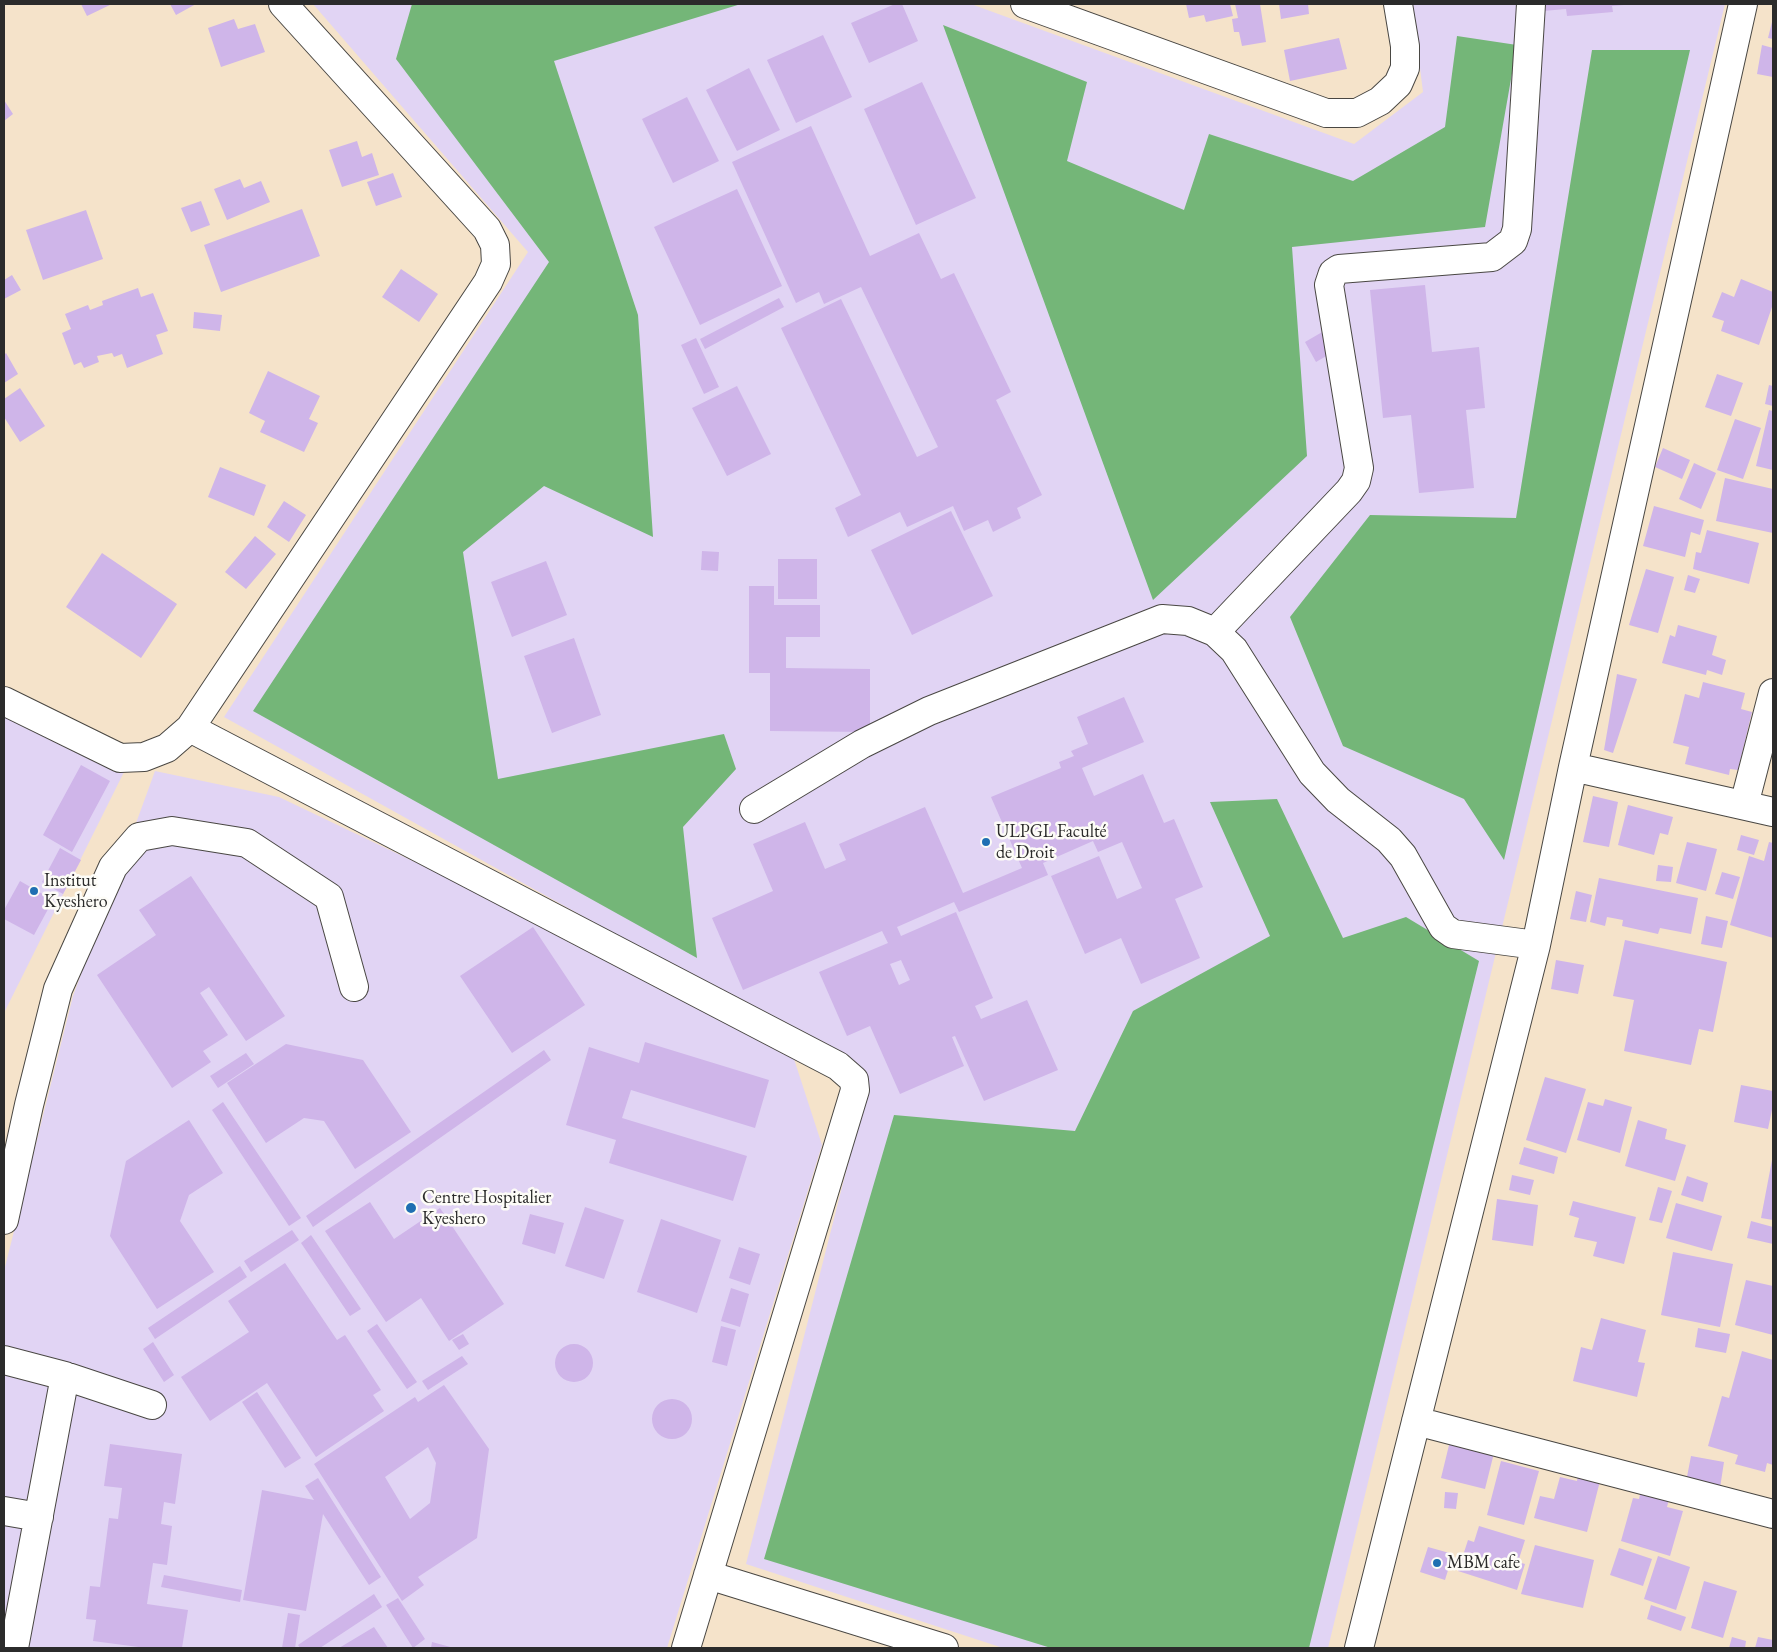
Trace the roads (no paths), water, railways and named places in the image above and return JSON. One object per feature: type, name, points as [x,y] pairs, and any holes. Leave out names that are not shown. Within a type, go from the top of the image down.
[{"type":"street","points":[[4,701],[120,758],[144,757],[166,748],[190,728],[488,282],[496,264],[495,245],[488,229],[283,4]]},
{"type":"street","points":[[1025,4],[1326,112],[1357,113],[1380,101],[1398,84],[1405,68],[1405,46],[1398,4]]},
{"type":"street","points":[[1215,632],[1356,481],[1359,468],[1329,286],[1332,273],[1339,269],[1492,257],[1513,241],[1517,229],[1531,4]]},
{"type":"street","points":[[1359,1648],[1536,945],[1573,767],[1743,4]]},
{"type":"street","points":[[754,809],[862,744],[929,711],[1162,619],[1188,621],[1215,632],[1234,650],[1312,773],[1338,800],[1389,840],[1403,856],[1443,927],[1454,934],[1536,945]]},
{"type":"street","points":[[1744,805],[1773,693]]},
{"type":"street","points":[[190,728],[838,1066],[854,1080],[855,1090],[686,1648]]},
{"type":"street","points":[[1573,767],[1773,812]]},
{"type":"street","points":[[4,1220],[29,1105],[58,989],[113,868],[139,837],[172,831],[247,843],[329,897],[354,987]]},
{"type":"street","points":[[4,1360],[65,1376],[152,1405]]},
{"type":"street","points":[[14,1648],[65,1376]]},
{"type":"street","points":[[1416,1421],[1773,1514]]},
{"type":"street","points":[[4,1511],[39,1517]]},
{"type":"street","points":[[708,1575],[944,1648]]},
{"type":"place","name":"ULPGL Faculté de Droit","points":[[986,842]]},
{"type":"place","name":"Institut Kyeshero","points":[[34,891]]},
{"type":"place","name":"Centre Hospitalier Kyeshero","points":[[411,1208]]},
{"type":"place","name":"MBM cafe","points":[[1437,1563]]}]
